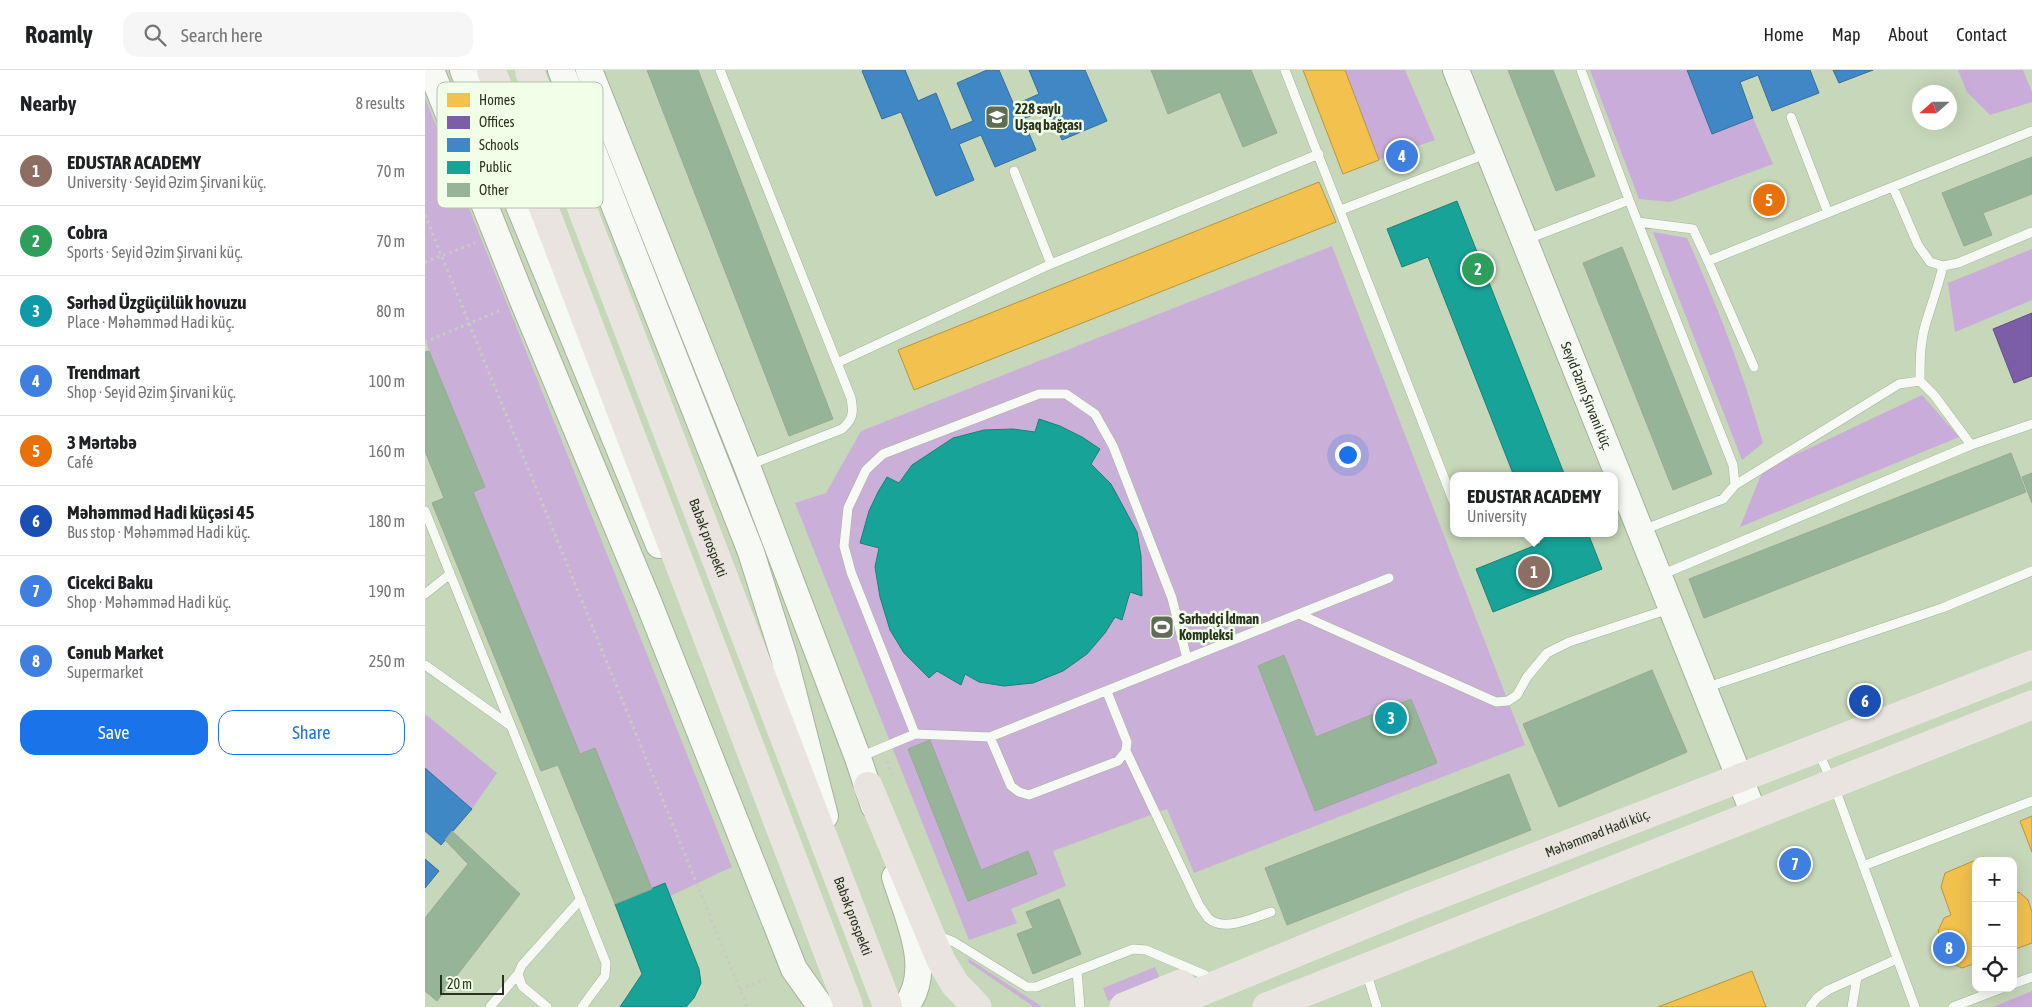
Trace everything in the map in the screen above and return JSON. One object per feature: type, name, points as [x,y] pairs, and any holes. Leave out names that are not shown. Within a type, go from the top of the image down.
[{"type":"main road","points":[[431,70],[437,85]]},
{"type":"main road","points":[[463,70],[468,82]]},
{"type":"main road","points":[[491,70],[496,82]]},
{"type":"main road","name":"Babək prospekti","points":[[529,70],[534,82]]},
{"type":"main road","points":[[561,70],[566,82]]},
{"type":"main road","points":[[589,70],[594,82]]},
{"type":"main road","name":"Seyid Əzim Şirvani küç.","points":[[1456,70],[1617,472]]},
{"type":"main road","points":[[603,105],[747,466],[868,786],[931,938],[955,984],[977,1007]]},
{"type":"main road","points":[[603,177],[751,552],[784,657],[849,906]]},
{"type":"main road","points":[[486,208],[652,611],[794,969],[821,1007]]},
{"type":"main road","points":[[520,208],[815,919]]},
{"type":"main road","points":[[544,208],[849,1007]]},
{"type":"main road","name":"Babək prospekti","points":[[582,208],[888,1007]]},
{"type":"main road","name":"Seyid Əzim Şirvani küç.","points":[[1618,473],[1754,814]]},
{"type":"main road","name":"Məhəmməd Hadi küç.","points":[[1163,1007],[1409,906],[2032,665]]},
{"type":"main road","points":[[1267,1007],[2032,705]]},
{"type":"main road","points":[[868,786],[914,940],[918,961],[918,980],[912,998],[905,1007]]},
{"type":"main road","points":[[1124,1007],[1333,924],[1409,906]]},
{"type":"main road","points":[[794,969],[797,1007]]},
{"type":"lane","points":[[720,70],[851,398],[854,412],[850,422],[841,429],[747,466]]},
{"type":"lane","points":[[1285,70],[1450,493]]},
{"type":"lane","points":[[1581,70],[1629,200],[1733,465],[1735,485]]},
{"type":"lane","points":[[1791,117],[1828,213]]},
{"type":"lane","points":[[1708,262],[2032,131]]},
{"type":"lane","points":[[1341,210],[1490,152]]},
{"type":"lane","points":[[837,363],[1051,264],[1319,154]]},
{"type":"lane","points":[[1014,171],[1051,264]]},
{"type":"lane","points":[[1893,187],[1918,245],[1930,262],[1943,266],[1958,263],[2032,232]]},
{"type":"lane","points":[[1525,240],[1629,200]]},
{"type":"lane","points":[[1638,222],[1693,229],[1754,367]]},
{"type":"lane","points":[[1943,266],[1925,327],[1920,381],[1934,395],[1971,445]]},
{"type":"lane","points":[[1641,531],[1723,499],[1735,485],[1899,384],[1920,381]]},
{"type":"lane","points":[[915,734],[851,572],[844,546],[848,508],[866,470],[883,454],[1039,394],[1067,394],[1095,414],[1100,422],[1113,446],[1172,598],[1187,659]]},
{"type":"lane","points":[[1658,576],[1971,445],[2032,424]]},
{"type":"lane","points":[[425,511],[606,963],[605,976],[582,1007]]},
{"type":"lane","points":[[1704,688],[1942,608],[2032,572]]},
{"type":"lane","points":[[425,594],[450,574]]},
{"type":"lane","points":[[857,758],[915,734],[990,737],[1107,692],[1389,578]]},
{"type":"lane","points":[[1299,614],[1496,702],[1508,701],[1517,695],[1527,676],[1547,653],[1569,642],[1672,608]]},
{"type":"lane","points":[[425,666],[511,726]]},
{"type":"lane","points":[[1107,692],[1127,742],[1126,751],[1199,904],[1209,918],[1217,924],[1235,923],[1271,912]]},
{"type":"lane","points":[[990,737],[1011,786],[1019,792],[1029,795],[1118,761],[1126,751]]},
{"type":"lane","points":[[1817,749],[1833,784],[1915,1007]]},
{"type":"lane","points":[[1863,866],[2032,801]]},
{"type":"lane","points":[[490,1007],[522,965],[581,899]]},
{"type":"lane","points":[[931,938],[944,938],[954,942],[1027,987],[1036,987],[1133,949],[1146,950],[1205,975]]},
{"type":"lane","points":[[1811,1007],[1817,998],[1828,990],[1897,959]]},
{"type":"lane","points":[[1365,968],[1377,1007]]},
{"type":"lane","points":[[1077,971],[1080,1007]]},
{"type":"lane","points":[[517,974],[522,986],[547,1007]]},
{"type":"lane","points":[[1852,1007],[1857,977]]},
{"type":"lane","points":[[2017,983],[2032,977]]},
{"type":"lane","points":[[1953,1007],[1992,992]]},
{"type":"path","points":[[425,215],[747,1007]]},
{"type":"path","points":[[425,262],[497,235]]},
{"type":"path","points":[[425,342],[523,301]]},
{"type":"path","points":[[740,990],[767,979]]},
{"type":"shaded area","points":[[1345,70],[1405,70],[1435,140],[1379,160]]},
{"type":"shaded area","points":[[1590,70],[1687,70],[1712,134],[1753,118],[1773,164],[1670,202],[1639,199]]},
{"type":"shaded area","points":[[1958,70],[2023,70],[2032,92],[2032,102],[1990,115],[1967,92]]},
{"type":"shaded area","points":[[425,98],[437,128],[437,208],[469,208],[732,867],[670,896],[665,884],[652,889],[595,749],[580,754],[473,492],[485,487],[425,340]]},
{"type":"shaded area","points":[[1653,232],[1687,238],[1709,288],[1747,390],[1763,443],[1742,460]]},
{"type":"shaded area","name":"Sərhədçi İdman Kompleksi","points":[[1332,246],[1525,745],[1194,873],[1167,809],[1053,851],[1066,886],[1011,909],[1017,923],[969,940],[795,503],[826,493],[861,431]]},
{"type":"shaded area","points":[[2032,249],[2032,300],[1955,332],[1948,283]]},
{"type":"shaded area","points":[[1922,395],[1959,437],[1740,527],[1763,470]]},
{"type":"shaded area","points":[[425,714],[497,773],[472,809],[425,768]]},
{"type":"shaded area","points":[[969,959],[1041,1006],[1034,1007],[968,962]]},
{"type":"shaded area","points":[[1155,967],[1160,979],[1108,1001],[1103,988]]},
{"type":"shaded area","points":[[2032,991],[2032,1007],[1993,1007]]},
{"type":"building: Homes","points":[[1303,70],[1345,70],[1379,160],[1343,174]]},
{"type":"building: Homes","points":[[1319,182],[1336,222],[914,390],[898,350]]},
{"type":"building: Homes","points":[[2032,816],[2032,852],[2020,821]]},
{"type":"building: Homes","points":[[1972,862],[1972,964],[1962,968],[1948,961],[1938,931],[1944,918],[1951,915],[1941,887],[1945,873]]},
{"type":"building: Homes","points":[[2019,892],[2028,900],[2032,912],[2032,943],[2017,949],[2017,902],[2017,893]]},
{"type":"building: Homes","points":[[1752,971],[1766,1007],[1658,1007]]},
{"type":"building: Offices","points":[[2032,313],[2032,376],[2014,383],[1993,329]]},
{"type":"building: Schools","points":[[905,70],[918,101],[936,93],[951,130],[973,121],[957,83],[987,70],[999,70],[1014,105],[1039,94],[1029,70],[1085,70],[1107,121],[1062,140],[1048,109],[1023,119],[1036,150],[995,167],[981,135],[959,144],[974,180],[936,196],[901,112],[882,119],[862,71]]},
{"type":"building: Schools","points":[[1687,70],[1810,70],[1819,93],[1772,111],[1758,75],[1740,82],[1753,118],[1712,134]]},
{"type":"building: Schools","points":[[1833,70],[1873,70],[1839,83]]},
{"type":"building: Schools","points":[[425,768],[472,809],[441,845],[425,831]]},
{"type":"building: Schools","points":[[425,859],[439,871],[425,888]]},
{"type":"building: Public","points":[[1457,201],[1563,472],[1512,472],[1428,257],[1402,267],[1387,229]]},
{"type":"building: Public","points":[[1039,419],[1060,426],[1100,449],[1091,464],[1111,484],[1137,532],[1141,556],[1142,596],[1130,592],[1122,620],[1115,617],[1105,633],[1087,654],[1063,671],[1033,683],[1004,686],[979,682],[965,674],[961,685],[937,671],[929,678],[904,653],[890,630],[880,597],[875,567],[879,548],[860,543],[869,511],[887,477],[899,483],[912,465],[953,438],[984,430],[1013,429],[1035,432]]},
{"type":"building: Public","points":[[1539,537],[1590,537],[1602,569],[1493,612],[1476,569],[1541,543]]},
{"type":"building: Public","points":[[665,883],[699,969],[701,983],[694,998],[686,1007],[620,1007],[642,974],[615,904]]},
{"type":"building: Other","points":[[647,70],[698,70],[833,419],[789,436]]},
{"type":"building: Other","points":[[1151,70],[1251,70],[1277,133],[1243,147],[1220,92],[1168,114]]},
{"type":"building: Other","points":[[1508,70],[1553,70],[1595,176],[1556,191]]},
{"type":"building: Other","points":[[2032,157],[2032,194],[1983,213],[1992,235],[1964,246],[1942,193]]},
{"type":"building: Other","points":[[1622,247],[1712,474],[1673,490],[1583,263]]},
{"type":"building: Other","points":[[429,351],[485,487],[473,492],[580,754],[595,748],[652,889],[615,904],[558,765],[541,771],[432,503],[444,498],[425,451],[425,352]]},
{"type":"building: Other","points":[[2011,453],[2026,492],[1704,618],[1689,579]]},
{"type":"building: Other","points":[[2032,473],[2032,503],[2022,477]]},
{"type":"building: Other","points":[[1284,655],[1316,737],[1411,699],[1437,763],[1315,811],[1258,666]]},
{"type":"building: Other","points":[[1652,670],[1687,752],[1559,807],[1523,724]]},
{"type":"building: Other","points":[[930,740],[981,870],[1028,851],[1037,874],[968,901],[908,749]]},
{"type":"building: Other","points":[[1509,774],[1531,830],[1287,925],[1265,868]]},
{"type":"building: Other","points":[[452,831],[520,894],[437,1001],[425,991],[425,918],[468,864],[445,840]]},
{"type":"building: Other","points":[[1059,899],[1081,954],[1033,974],[1017,934],[1033,928],[1026,912]]},
{"type":"place","name":"228 saylı Uşaq bağçası","points":[[997,117]]},
{"type":"place","name":"Trendmart","points":[[1402,156]]},
{"type":"place","name":"3 Mərtəbə","points":[[1769,200]]},
{"type":"place","name":"Cobra","points":[[1478,269]]},
{"type":"place","name":"EDUSTAR ACADEMY","points":[[1534,572]]},
{"type":"place","name":"Sərhədçi İdman Kompleksi","points":[[1162,627]]},
{"type":"place","name":"Məhəmməd Hadi küçəsi 45","points":[[1865,701]]},
{"type":"place","name":"Sərhəd Üzgüçülük hovuzu","points":[[1391,718]]},
{"type":"place","name":"Cicekci Baku","points":[[1795,864]]},
{"type":"place","name":"Cənub Market","points":[[1949,948]]}]
